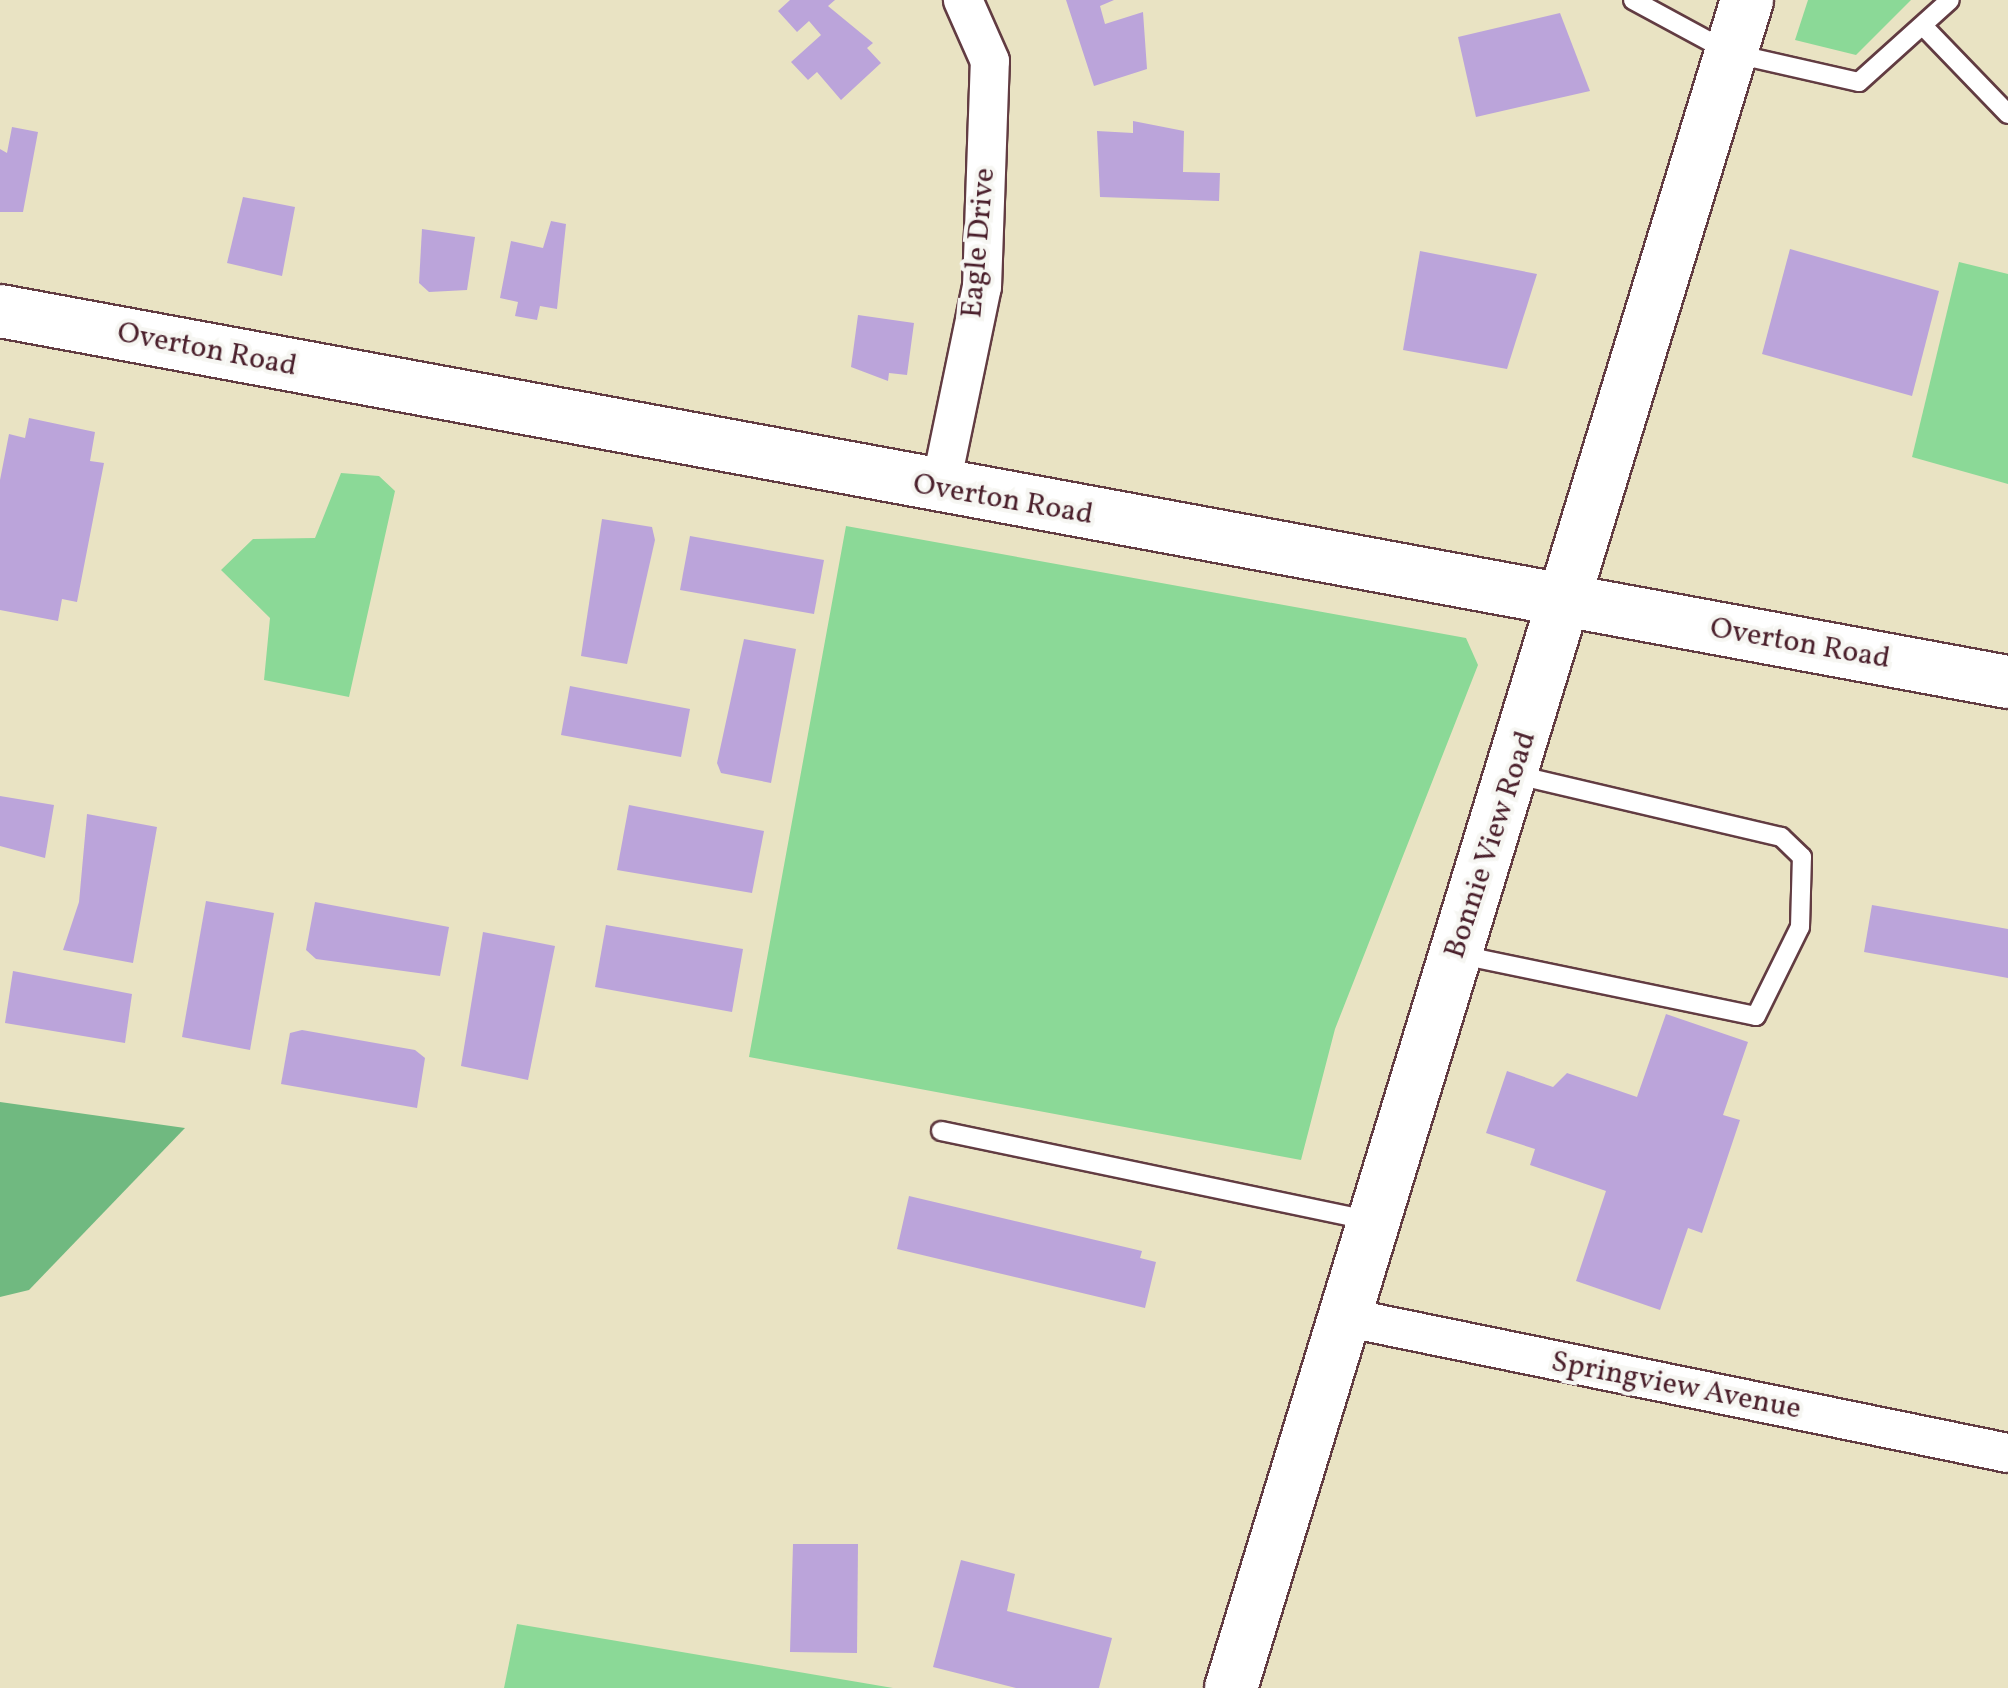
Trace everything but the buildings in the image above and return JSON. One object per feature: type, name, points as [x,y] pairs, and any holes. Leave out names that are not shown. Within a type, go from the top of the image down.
[{"type":"street","name":"Eagle Drive","points":[[940,490],[982,287],[990,61],[963,0]]},
{"type":"street","name":"Bonnie View Road","points":[[1231,1688],[1371,1221],[1568,602],[1746,0]]},
{"type":"street","name":"Overton Road","points":[[0,311],[940,490],[2008,682]]},
{"type":"street","name":"Springview Avenue","points":[[1344,1318],[2008,1453]]},
{"type":"lane","points":[[1633,0],[1731,53],[1859,82],[1926,29],[1950,0]]},
{"type":"lane","points":[[1926,29],[2008,114]]},
{"type":"lane","points":[[1456,954],[1756,1016],[1800,926],[1802,858],[1781,837],[1513,774]]},
{"type":"lane","points":[[941,1130],[1371,1221]]},
{"type":"green space","points":[[1808,0],[1911,0],[1856,55],[1795,40]]},
{"type":"green space","points":[[1959,262],[2008,274],[2008,484],[1912,457]]},
{"type":"green space","points":[[341,473],[379,476],[395,491],[349,697],[264,680],[270,618],[221,570],[253,539],[315,538]]},
{"type":"green space","points":[[846,526],[1466,638],[1478,665],[1335,1029],[1301,1160],[749,1057]]},
{"type":"green space","points":[[0,1102],[185,1128],[29,1290],[0,1297]]},
{"type":"green space","points":[[517,1624],[893,1688],[504,1688]]}]
